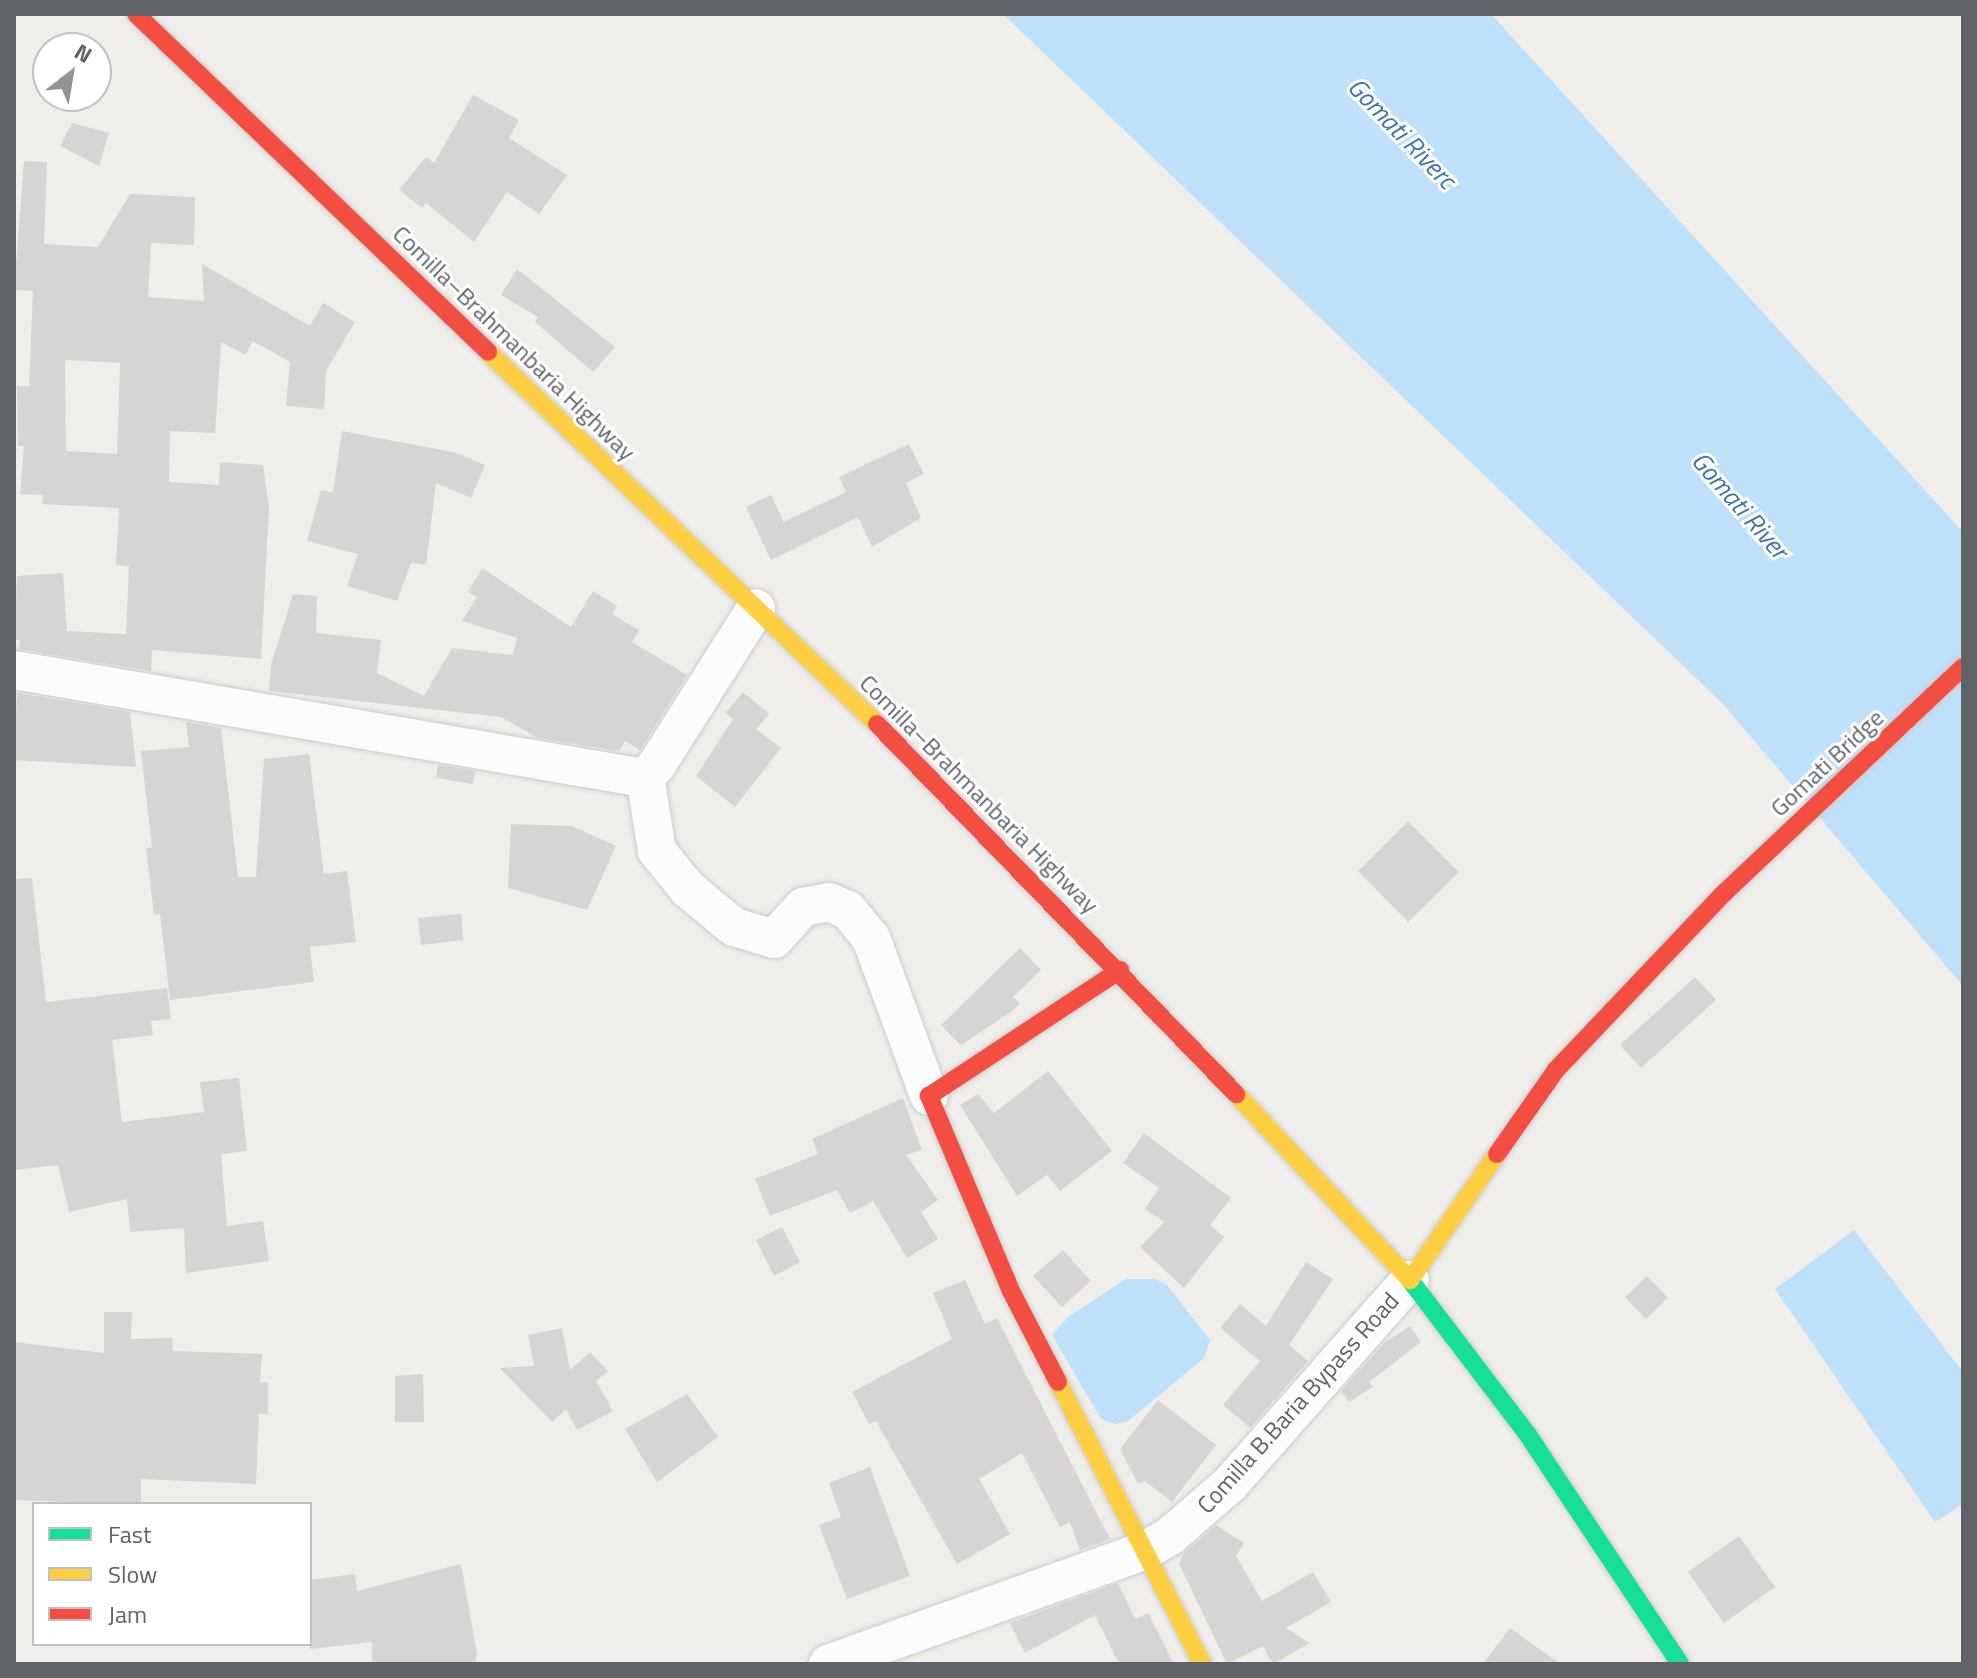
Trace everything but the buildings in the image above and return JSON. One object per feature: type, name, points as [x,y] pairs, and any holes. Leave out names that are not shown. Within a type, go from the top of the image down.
[{"type":"main road","name":"Comilla–Brahmanbaria Highway","points":[[136,14],[756,608],[1120,970],[1410,1280],[1528,1435],[1680,1664]]},
{"type":"main road","name":"Gomati Bridge","points":[[1410,1280],[1556,1070],[1723,894],[1963,667]]},
{"type":"main road","points":[[1120,970],[929,1096],[1011,1291],[1202,1664]]},
{"type":"street","points":[[756,608],[645,776],[657,851],[688,889],[734,927],[774,939],[803,907],[829,902],[848,910],[871,938],[929,1096]]},
{"type":"street","points":[[14,670],[645,776]]},
{"type":"street","name":"Comilla B.Baria Bypass Road","points":[[828,1664],[1146,1550],[1230,1484],[1410,1280]]},
{"type":"water","points":[[1003,14],[1491,14],[1963,532],[1963,986],[1722,703]]},
{"type":"water","points":[[1854,1230],[1963,1372],[1963,1504],[1935,1522],[1775,1289]]},
{"type":"water","points":[[1126,1279],[1155,1279],[1167,1285],[1210,1340],[1204,1358],[1127,1422],[1115,1424],[1101,1419],[1052,1335],[1068,1317]]},
{"type":"traffic: fast","points":[[1410,1280],[1528,1435],[1680,1664]]},
{"type":"traffic: slow","points":[[488,352],[877,724]]},
{"type":"traffic: slow","points":[[1236,1094],[1410,1280],[1497,1154]]},
{"type":"traffic: slow","points":[[1058,1382],[1202,1664]]},
{"type":"traffic: jam","points":[[136,14],[488,352]]},
{"type":"traffic: jam","points":[[1497,1154],[1556,1070],[1723,894],[1963,667]]},
{"type":"traffic: jam","points":[[877,724],[1236,1094]]},
{"type":"traffic: jam","points":[[1058,1382],[1011,1291],[929,1096],[1120,970]]},
{"type":"water label","name":"Gomati Riverc","points":[[1402,133]]},
{"type":"water label","name":"Gomati River","points":[[1740,505]]}]
